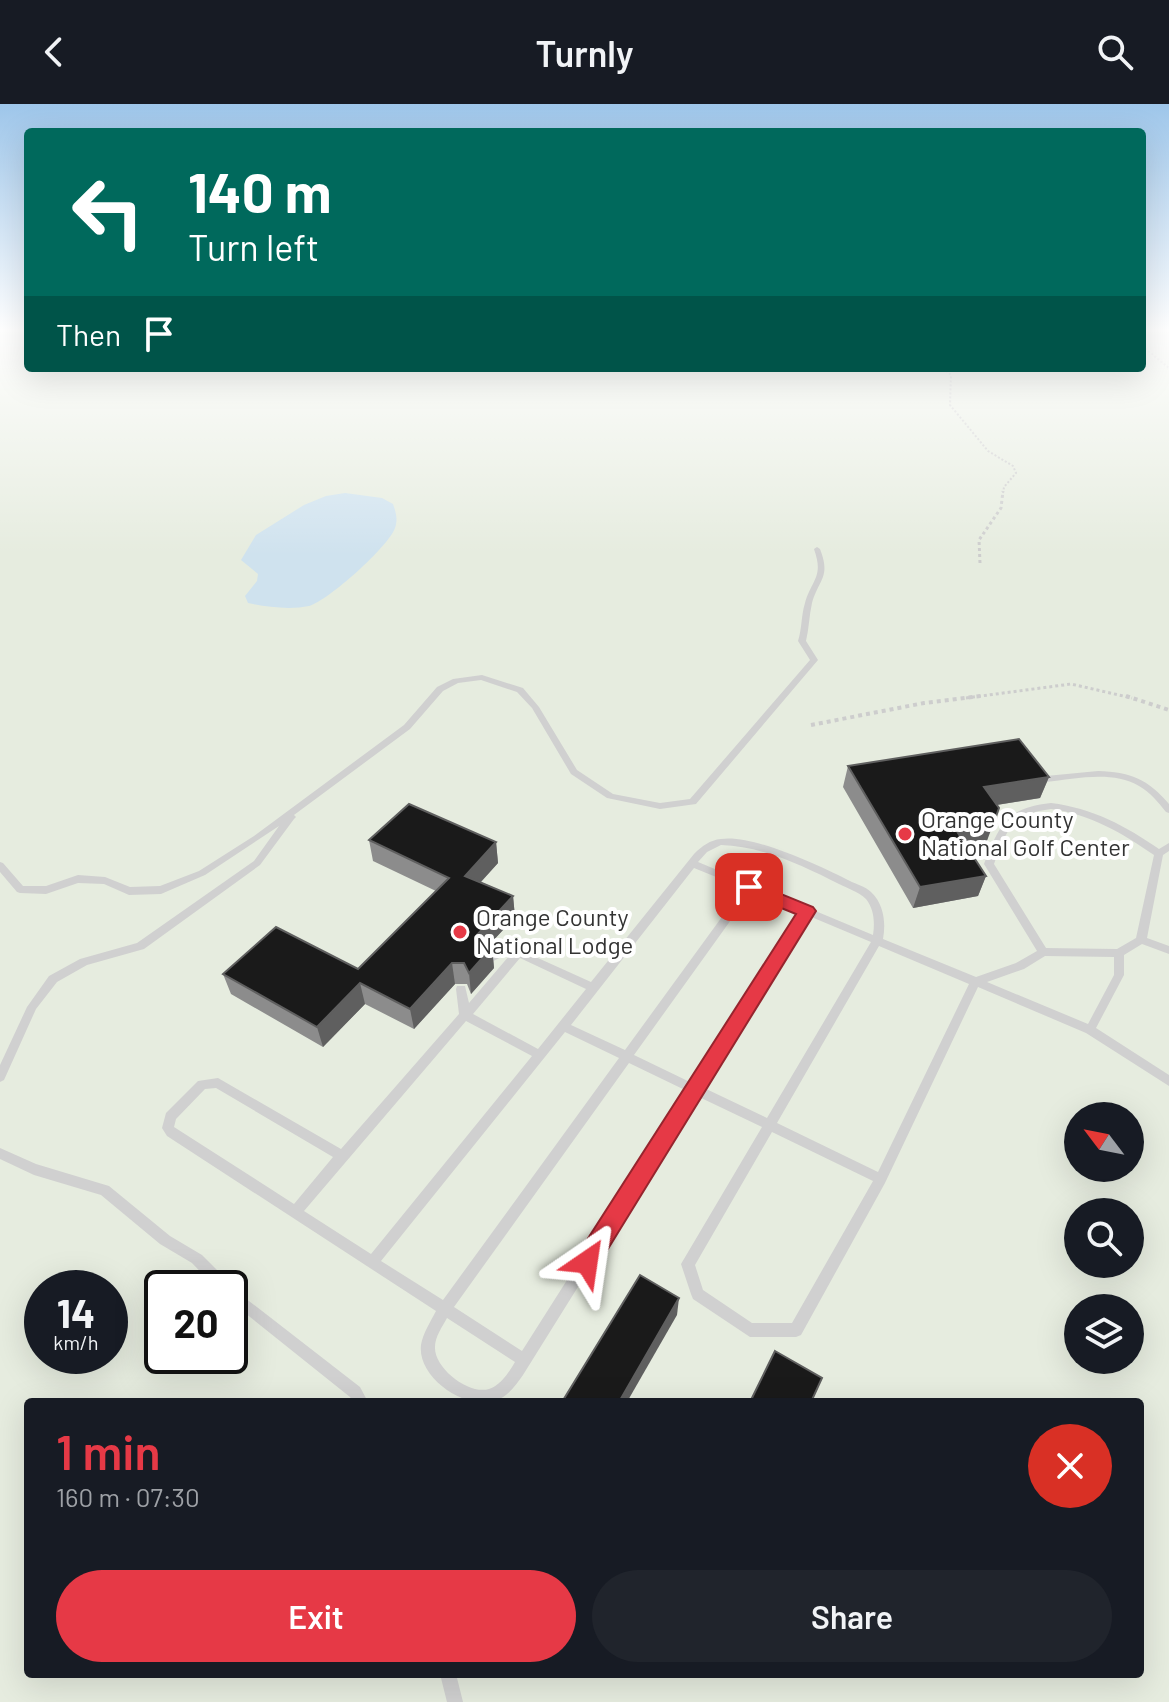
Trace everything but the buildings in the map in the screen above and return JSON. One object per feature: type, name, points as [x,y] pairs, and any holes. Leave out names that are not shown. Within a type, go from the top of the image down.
[{"type":"lane","points":[[0,865],[20,889],[46,890],[78,879],[105,881],[129,891],[161,890],[202,873],[296,809],[407,727],[440,689],[456,681],[482,677],[520,690],[535,707],[574,772],[610,796],[660,806],[693,802],[814,660],[802,641],[807,625],[807,607],[821,578],[822,560],[817,549]]},
{"type":"lane","points":[[1046,779],[1116,773],[1139,781],[1161,798],[1169,810]]},
{"type":"lane","points":[[1043,952],[989,864],[999,838],[1014,817],[1026,811],[1057,807],[1089,813],[1127,830],[1159,854]]},
{"type":"lane","points":[[0,1077],[32,1007],[53,979],[84,962],[140,946],[257,863],[296,809]]},
{"type":"lane","points":[[372,1262],[700,852],[712,844],[736,842],[761,848],[867,894],[875,903],[880,927],[877,941],[688,1264],[698,1294],[750,1330],[796,1330],[881,1179],[975,982],[1020,966],[1043,952],[1119,953],[1141,940],[1159,854],[1169,846]]},
{"type":"lane","points":[[692,863],[1090,1030],[1169,1081]]},
{"type":"lane","points":[[749,887],[446,1307],[428,1348],[429,1359],[453,1384],[481,1397],[492,1395],[515,1376],[807,911]]},
{"type":"lane","points":[[1141,940],[1169,950]]},
{"type":"lane","points":[[484,962],[502,952],[518,953],[593,988]]},
{"type":"lane","points":[[295,1212],[518,953]]},
{"type":"lane","points":[[1090,1030],[1119,975],[1119,953]]},
{"type":"lane","points":[[461,989],[465,1015]]},
{"type":"lane","points":[[465,1015],[540,1055]]},
{"type":"lane","points":[[563,1026],[881,1179]]},
{"type":"lane","points":[[342,1156],[218,1083],[202,1084],[170,1117],[168,1128],[171,1132],[524,1360]]},
{"type":"lane","points":[[0,1153],[34,1169],[105,1190],[165,1240],[197,1259],[208,1270]]},
{"type":"lane","points":[[248,1307],[359,1398]]},
{"type":"lane","points":[[449,1678],[455,1702]]},
{"type":"path","points":[[950,406],[988,451],[1013,466],[1016,473],[1004,487],[1001,508],[979,540],[980,563]]},
{"type":"path","points":[[811,725],[924,703],[1061,685],[1115,692],[1169,710]]},
{"type":"shaded area","points":[[0,406],[1169,406],[1169,1702],[0,1702]]},
{"type":"water","points":[[345,493],[382,498],[393,504],[396,525],[382,547],[343,584],[309,606],[278,608],[248,603],[245,596],[257,581],[258,574],[241,560],[256,535],[304,505],[326,496]]},
{"type":"place","name":"Orange County National Golf Center","points":[[905,834]]},
{"type":"place","name":"Orange County National Lodge","points":[[460,932]]},
{"type":"route","points":[[587,1262],[807,911],[749,887]]}]
